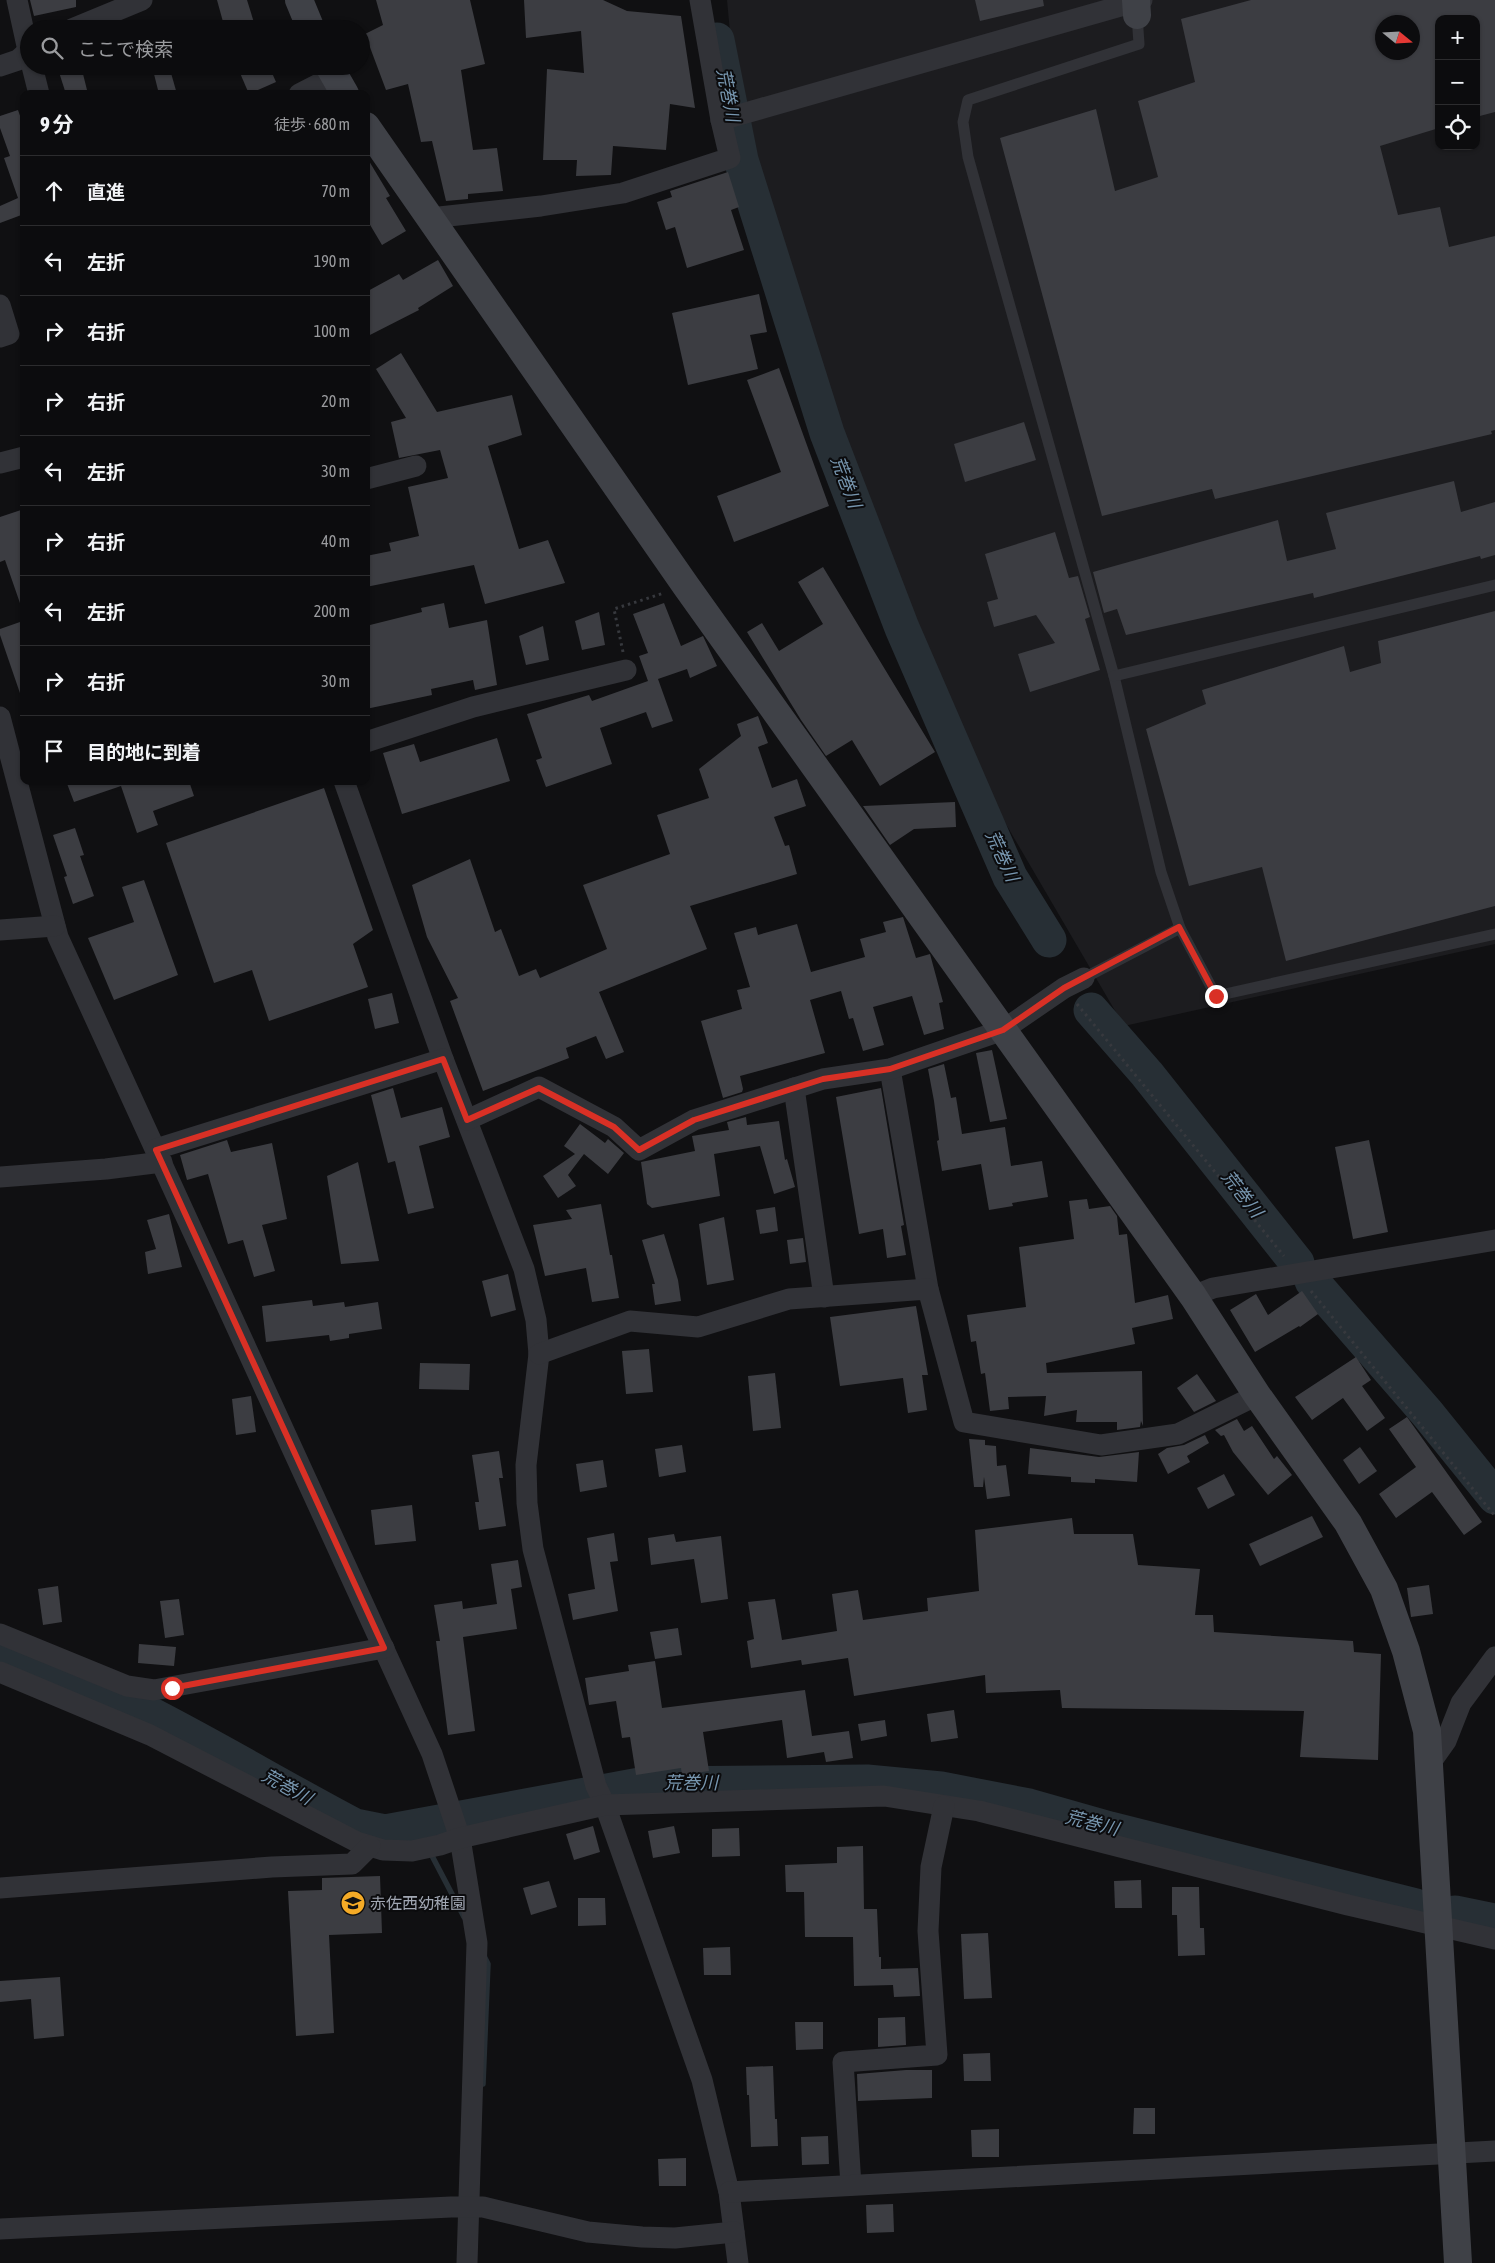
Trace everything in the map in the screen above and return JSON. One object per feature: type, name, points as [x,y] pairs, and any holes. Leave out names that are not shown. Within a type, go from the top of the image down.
[{"type":"street","points":[[17,0],[21,20]]},
{"type":"street","points":[[94,20],[142,0]]},
{"type":"street","points":[[299,0],[307,20]]},
{"type":"street","points":[[430,218],[541,206],[623,193],[730,158],[730,117],[700,0]]},
{"type":"street","points":[[730,117],[1138,4]]},
{"type":"street","points":[[0,66],[20,59]]},
{"type":"street","points":[[34,75],[38,90]]},
{"type":"street","points":[[309,90],[336,79]]},
{"type":"street","points":[[370,132],[686,586],[1193,1296],[1257,1396],[1348,1523],[1384,1589],[1406,1651],[1427,1731],[1440,1928],[1458,2263]]},
{"type":"street","points":[[0,305],[9,334],[0,337]]},
{"type":"street","points":[[0,463],[20,458]]},
{"type":"street","points":[[370,478],[416,466]]},
{"type":"street","points":[[370,741],[473,707],[626,670]]},
{"type":"street","points":[[0,717],[58,937],[432,1754],[460,1838],[477,1943],[466,2263]]},
{"type":"street","points":[[345,785],[443,1059],[524,1269],[536,1320],[539,1354],[526,1465],[526,1503],[533,1549],[601,1796],[702,2080],[729,2192],[738,2263]]},
{"type":"street","points":[[0,930],[56,926]]},
{"type":"street","points":[[467,1120],[539,1088],[614,1127],[639,1150],[694,1120],[823,1079],[890,1069],[1003,1030],[1064,988],[1084,978]]},
{"type":"street","points":[[0,1177],[106,1169],[159,1156],[443,1059]]},
{"type":"street","points":[[890,1069],[928,1289],[964,1422],[1102,1445],[1178,1434],[1257,1396]]},
{"type":"street","points":[[794,1088],[824,1296]]},
{"type":"street","points":[[1193,1296],[1213,1288],[1495,1240]]},
{"type":"street","points":[[539,1354],[630,1321],[698,1327],[790,1299],[928,1289]]},
{"type":"street","points":[[0,1634],[127,1686],[154,1690],[384,1648]]},
{"type":"street","points":[[1429,1765],[1446,1741],[1461,1703],[1495,1657]]},
{"type":"street","points":[[0,1672],[150,1735],[321,1824],[383,1850],[412,1851],[440,1845],[601,1796],[884,1796],[979,1811],[1440,1928],[1495,1939]]},
{"type":"street","points":[[851,2185],[843,2062],[937,2055],[928,1931],[931,1866],[944,1806]]},
{"type":"street","points":[[0,1888],[272,1867],[352,1864],[370,1846]]},
{"type":"street","points":[[729,2192],[1495,2151]]},
{"type":"street","points":[[0,2229],[441,2207],[484,2207],[523,2218],[597,2233],[674,2238],[734,2232]]},
{"type":"lane","points":[[1138,4],[1139,44],[968,100],[963,122],[968,157],[1114,676],[1161,872],[1180,928],[1216,996],[1495,934]]},
{"type":"lane","points":[[1114,676],[1495,585]]},
{"type":"lane","points":[[1084,978],[1180,928]]},
{"type":"path","points":[[626,670],[614,609],[686,586]]},
{"type":"path","points":[[1064,988],[1495,1516]]},
{"type":"shaded area","points":[[727,0],[1495,0],[1495,944],[1124,1026],[958,742],[742,160]]},
{"type":"building","points":[[30,0],[76,0],[76,7],[34,16]]},
{"type":"building","points":[[217,0],[247,0],[253,20],[223,20]]},
{"type":"building","points":[[376,0],[470,0],[485,64],[461,70],[473,150],[497,148],[503,191],[468,194],[468,199],[446,201],[432,141],[421,142],[408,84],[386,90],[370,47],[370,32],[383,25]]},
{"type":"building","points":[[524,0],[603,0],[627,11],[681,16],[695,108],[670,104],[666,150],[613,146],[611,175],[576,176],[577,160],[543,160],[547,69],[584,73],[581,31],[526,38]]},
{"type":"building","points":[[975,0],[1043,0],[1044,6],[980,21]]},
{"type":"building","points":[[1251,0],[1495,0],[1495,112],[1480,116],[1480,15],[1435,15],[1435,129],[1380,146],[1398,215],[1440,207],[1449,247],[1495,236],[1495,430],[1491,431],[1492,434],[1215,499],[1212,489],[1102,516],[1000,138],[1096,109],[1115,191],[1158,177],[1138,101],[1195,82],[1181,19]]},
{"type":"building","points":[[60,75],[83,75],[87,90],[65,90]]},
{"type":"building","points":[[154,75],[172,75],[176,90],[158,90]]},
{"type":"building","points":[[241,75],[273,75],[276,82],[258,90],[247,90]]},
{"type":"building","points":[[18,110],[20,116],[20,216],[0,223],[0,206],[18,198],[4,158],[10,156],[0,128],[0,116]]},
{"type":"building","points":[[370,163],[390,196],[386,198],[406,231],[382,245],[370,225]]},
{"type":"building","points":[[728,172],[739,207],[731,210],[744,250],[687,268],[675,227],[666,230],[657,202],[672,197],[670,191]]},
{"type":"building","points":[[438,260],[453,286],[418,308],[419,310],[370,335],[370,290],[399,274],[403,280]]},
{"type":"building","points":[[759,294],[767,332],[750,335],[758,369],[688,385],[672,313]]},
{"type":"building","points":[[401,353],[437,412],[512,395],[522,435],[488,446],[519,549],[548,540],[565,583],[485,604],[474,565],[370,586],[370,555],[391,551],[389,543],[419,536],[408,487],[448,478],[440,450],[399,458],[391,422],[406,418],[376,369]]},
{"type":"building","points":[[779,368],[829,506],[734,542],[717,496],[781,472],[747,380]]},
{"type":"building","points":[[1024,422],[1036,460],[965,482],[954,444]]},
{"type":"building","points":[[1454,481],[1461,512],[1495,502],[1495,555],[1481,559],[1480,556],[1314,598],[1313,593],[1126,635],[1117,609],[1104,613],[1093,572],[1278,520],[1287,561],[1336,549],[1326,513]]},
{"type":"building","points":[[20,510],[20,603],[5,560],[0,562],[0,517]]},
{"type":"building","points":[[1055,532],[1069,578],[1078,576],[1090,617],[1085,619],[1100,670],[1030,692],[1018,654],[1055,643],[1036,615],[994,627],[987,602],[998,599],[985,554]]},
{"type":"building","points":[[823,567],[935,752],[880,786],[852,740],[826,756],[801,720],[747,632],[762,623],[779,651],[823,624],[798,582]]},
{"type":"building","points":[[444,603],[449,628],[487,620],[497,685],[475,690],[473,680],[431,689],[432,695],[370,708],[370,625],[422,612],[421,608]]},
{"type":"building","points":[[664,603],[681,646],[703,636],[717,666],[690,678],[687,669],[658,679],[673,721],[652,728],[646,712],[600,728],[612,764],[546,787],[536,760],[542,758],[527,714],[589,695],[592,701],[648,681],[639,656],[648,653],[633,614]]},
{"type":"building","points":[[1495,611],[1495,906],[1286,961],[1262,867],[1189,886],[1146,729],[1206,704],[1202,690],[1344,646],[1350,672],[1381,663],[1378,641]]},
{"type":"building","points":[[599,612],[605,645],[582,650],[575,621]]},
{"type":"building","points":[[20,622],[20,693],[0,635],[0,629]]},
{"type":"building","points":[[543,626],[549,660],[526,665],[519,636]]},
{"type":"building","points":[[758,716],[768,743],[758,747],[772,788],[797,779],[806,806],[774,817],[785,846],[789,845],[797,874],[690,906],[707,949],[599,992],[624,1052],[606,1059],[596,1036],[566,1048],[569,1058],[483,1091],[450,1001],[458,998],[427,937],[412,885],[470,859],[495,932],[501,929],[519,976],[536,969],[540,978],[607,949],[583,885],[670,854],[657,815],[709,798],[699,769],[741,736],[737,724]]},
{"type":"building","points":[[497,738],[510,781],[402,814],[383,753],[414,744],[420,762]]},
{"type":"building","points":[[68,785],[190,785],[194,796],[153,811],[158,825],[137,833],[121,786],[74,802]]},
{"type":"building","points":[[324,788],[373,930],[353,944],[368,987],[269,1021],[252,970],[214,983],[166,843]]},
{"type":"building","points":[[955,802],[956,827],[914,829],[890,845],[863,806]]},
{"type":"building","points":[[75,828],[84,855],[80,856],[94,896],[73,904],[64,877],[67,876],[53,835]]},
{"type":"building","points":[[144,880],[178,975],[114,1000],[88,938],[134,922],[122,887]]},
{"type":"building","points":[[903,917],[916,958],[930,954],[943,1002],[939,1003],[944,1029],[924,1035],[912,996],[873,1007],[884,1045],[863,1051],[853,1018],[849,1019],[841,991],[810,1000],[825,1053],[740,1076],[742,1092],[723,1098],[701,1021],[742,1009],[737,990],[750,987],[734,933],[756,927],[758,935],[797,924],[811,972],[865,957],[860,939],[886,932],[883,922]]},
{"type":"building","points":[[392,993],[399,1023],[375,1029],[368,999]]},
{"type":"building","points":[[992,1050],[1007,1119],[990,1122],[976,1053]]},
{"type":"building","points":[[944,1064],[951,1098],[956,1097],[962,1134],[1005,1127],[1011,1166],[1042,1161],[1048,1197],[1012,1203],[1013,1206],[989,1210],[981,1164],[942,1171],[937,1141],[939,1140],[934,1101],[928,1069]]},
{"type":"building","points":[[393,1088],[401,1118],[442,1107],[450,1137],[419,1146],[434,1208],[408,1214],[395,1161],[388,1163],[371,1095]]},
{"type":"building","points":[[881,1088],[904,1225],[901,1226],[906,1255],[887,1258],[883,1229],[859,1234],[836,1097]]},
{"type":"building","points":[[746,1117],[747,1125],[779,1121],[785,1160],[787,1159],[795,1187],[774,1194],[760,1146],[714,1154],[720,1196],[652,1208],[647,1204],[641,1162],[695,1151],[692,1136],[729,1130],[727,1122]]},
{"type":"building","points":[[580,1124],[605,1143],[608,1139],[624,1153],[608,1174],[584,1154],[568,1175],[576,1186],[558,1198],[543,1176],[575,1154],[564,1146]]},
{"type":"building","points":[[227,1140],[231,1152],[272,1143],[287,1219],[262,1225],[275,1271],[254,1277],[243,1240],[228,1244],[208,1174],[187,1180],[180,1155]]},
{"type":"building","points":[[1369,1140],[1388,1232],[1353,1239],[1335,1147]]},
{"type":"building","points":[[358,1162],[379,1261],[341,1264],[327,1176]]},
{"type":"building","points":[[1087,1199],[1089,1209],[1110,1206],[1117,1216],[1119,1235],[1127,1234],[1135,1303],[1168,1295],[1173,1319],[1132,1328],[1135,1344],[1046,1363],[1047,1373],[1142,1371],[1143,1426],[1141,1421],[1140,1427],[1117,1430],[1117,1422],[1076,1422],[1077,1410],[1044,1416],[1046,1396],[1008,1397],[1009,1409],[990,1411],[985,1373],[981,1374],[976,1341],[971,1342],[967,1315],[1026,1307],[1019,1247],[1074,1239],[1069,1201]]},
{"type":"building","points":[[601,1204],[619,1298],[592,1302],[586,1268],[545,1276],[533,1225],[572,1219],[566,1210]]},
{"type":"building","points":[[775,1207],[778,1231],[760,1234],[756,1210]]},
{"type":"building","points":[[169,1214],[182,1267],[148,1274],[145,1252],[156,1249],[147,1220]]},
{"type":"building","points":[[724,1217],[734,1280],[707,1285],[699,1224]]},
{"type":"building","points":[[664,1234],[678,1280],[681,1301],[655,1305],[652,1284],[655,1284],[642,1240]]},
{"type":"building","points":[[803,1238],[806,1262],[790,1264],[787,1240]]},
{"type":"building","points":[[508,1274],[516,1310],[491,1317],[482,1281]]},
{"type":"building","points":[[1302,1291],[1318,1314],[1300,1327],[1255,1352],[1230,1310],[1256,1294],[1268,1315]]},
{"type":"building","points":[[312,1300],[313,1306],[344,1302],[345,1307],[378,1302],[382,1329],[349,1334],[349,1338],[330,1341],[329,1335],[266,1342],[262,1306]]},
{"type":"building","points":[[916,1306],[928,1375],[922,1375],[927,1410],[908,1413],[903,1378],[840,1386],[830,1317]]},
{"type":"building","points":[[649,1349],[653,1392],[626,1394],[622,1351]]},
{"type":"building","points":[[1356,1357],[1371,1380],[1362,1386],[1385,1418],[1367,1431],[1343,1398],[1312,1420],[1295,1397]]},
{"type":"building","points":[[420,1363],[470,1364],[469,1390],[419,1389]]},
{"type":"building","points":[[775,1373],[781,1428],[753,1431],[748,1376]]},
{"type":"building","points":[[1197,1374],[1216,1401],[1194,1412],[1177,1388]]},
{"type":"building","points":[[251,1396],[256,1432],[236,1435],[232,1399]]},
{"type":"building","points":[[1407,1417],[1482,1522],[1464,1535],[1432,1492],[1396,1518],[1379,1494],[1416,1467],[1389,1429]]},
{"type":"building","points":[[1237,1419],[1244,1431],[1252,1426],[1274,1459],[1277,1456],[1292,1475],[1268,1495],[1233,1452],[1224,1435],[1221,1436],[1215,1430]]},
{"type":"building","points":[[1205,1435],[1209,1443],[1187,1456],[1190,1462],[1168,1474],[1158,1454],[1167,1448],[1184,1445]]},
{"type":"building","points":[[969,1439],[985,1440],[985,1445],[996,1446],[997,1466],[1006,1465],[1010,1496],[987,1499],[984,1477],[983,1487],[974,1487]]},
{"type":"building","points":[[682,1445],[686,1472],[659,1477],[655,1449]]},
{"type":"building","points":[[1360,1447],[1377,1471],[1359,1484],[1343,1460]]},
{"type":"building","points":[[1030,1448],[1099,1457],[1139,1452],[1137,1482],[1095,1479],[1095,1483],[1071,1482],[1071,1477],[1028,1474]]},
{"type":"building","points":[[499,1451],[503,1478],[499,1478],[506,1526],[479,1530],[475,1502],[479,1502],[472,1455]]},
{"type":"building","points":[[603,1460],[607,1487],[580,1492],[576,1464]]},
{"type":"building","points":[[1224,1474],[1235,1495],[1208,1509],[1197,1488]]},
{"type":"building","points":[[412,1505],[416,1541],[375,1545],[371,1510]]},
{"type":"building","points":[[1312,1516],[1323,1537],[1260,1566],[1249,1544]]},
{"type":"building","points":[[1072,1518],[1074,1534],[1133,1534],[1138,1565],[1200,1569],[1195,1615],[1213,1615],[1214,1632],[1353,1641],[1354,1652],[1381,1654],[1378,1760],[1300,1757],[1304,1711],[1062,1708],[1060,1690],[986,1693],[985,1675],[854,1696],[848,1658],[802,1665],[801,1660],[751,1668],[747,1641],[754,1639],[748,1602],[775,1599],[782,1640],[837,1631],[832,1594],[858,1590],[863,1620],[928,1611],[927,1598],[979,1591],[975,1530]]},
{"type":"building","points":[[614,1533],[618,1561],[610,1562],[618,1611],[573,1620],[568,1594],[595,1589],[587,1538]]},
{"type":"building","points":[[674,1534],[676,1542],[721,1536],[728,1599],[701,1603],[694,1559],[651,1565],[648,1538]]},
{"type":"building","points":[[518,1560],[522,1587],[511,1589],[517,1629],[463,1637],[475,1731],[448,1735],[436,1641],[440,1641],[434,1605],[462,1601],[463,1609],[497,1604],[491,1564]]},
{"type":"building","points":[[1429,1585],[1433,1614],[1411,1617],[1407,1588]]},
{"type":"building","points":[[58,1586],[62,1622],[43,1625],[38,1589]]},
{"type":"building","points":[[179,1599],[184,1635],[165,1638],[160,1601]]},
{"type":"building","points":[[678,1628],[682,1655],[655,1659],[650,1632]]},
{"type":"building","points":[[139,1644],[176,1647],[174,1666],[138,1663]]},
{"type":"building","points":[[655,1661],[662,1708],[805,1690],[812,1736],[849,1731],[853,1758],[826,1762],[824,1752],[787,1758],[782,1720],[703,1732],[709,1771],[682,1775],[681,1768],[636,1775],[630,1737],[622,1738],[616,1701],[589,1705],[585,1678],[629,1671],[628,1665]]},
{"type":"building","points":[[954,1710],[958,1738],[931,1742],[927,1714]]},
{"type":"building","points":[[885,1720],[887,1736],[861,1741],[858,1724]]},
{"type":"building","points":[[593,1826],[600,1852],[574,1860],[566,1834]]},
{"type":"building","points":[[674,1826],[680,1853],[653,1858],[648,1831]]},
{"type":"building","points":[[739,1828],[740,1856],[712,1857],[712,1829]]},
{"type":"building","points":[[863,1846],[864,1909],[877,1909],[881,1969],[918,1968],[920,1996],[894,1997],[893,1985],[854,1986],[853,1937],[805,1937],[804,1892],[786,1892],[785,1865],[837,1863],[837,1847]]},
{"type":"building","points":[[380,1876],[382,1933],[329,1935],[334,2033],[296,2036],[288,1891],[322,1890],[322,1878]]},
{"type":"building","points":[[1141,1880],[1142,1908],[1115,1908],[1114,1881]]},
{"type":"building","points":[[549,1881],[557,1907],[531,1915],[523,1888]]},
{"type":"building","points":[[1172,1887],[1199,1887],[1200,1928],[1204,1928],[1205,1955],[1178,1956],[1177,1915],[1172,1915]]},
{"type":"building","points":[[578,1898],[605,1898],[606,1925],[578,1926]]},
{"type":"building","points":[[988,1933],[992,1998],[964,1999],[961,1934]]},
{"type":"building","points":[[730,1947],[731,1975],[704,1975],[703,1948]]},
{"type":"building","points":[[60,1977],[64,2036],[34,2039],[31,1999],[0,2002],[0,1981]]},
{"type":"building","points":[[905,2017],[906,2045],[878,2047],[878,2018]]},
{"type":"building","points":[[795,2022],[823,2022],[823,2049],[796,2050]]},
{"type":"building","points":[[990,2053],[991,2081],[964,2081],[963,2054]]},
{"type":"building","points":[[773,2066],[778,2146],[751,2147],[746,2067]]},
{"type":"building","points":[[932,2070],[932,2098],[858,2101],[857,2074]]},
{"type":"building","points":[[1134,2108],[1155,2108],[1155,2134],[1133,2134]]},
{"type":"building","points":[[999,2129],[999,2157],[972,2157],[971,2130]]},
{"type":"building","points":[[828,2136],[829,2164],[802,2165],[801,2137]]},
{"type":"building","points":[[686,2158],[686,2186],[659,2186],[658,2159]]},
{"type":"building","points":[[893,2204],[894,2232],[867,2233],[866,2205]]},
{"type":"waterway","name":"荒巻川","points":[[717,40],[741,160],[827,433],[902,628],[1010,877],[1049,940]]},
{"type":"waterway","name":"荒巻川","points":[[1091,1010],[1147,1074],[1297,1263]]},
{"type":"waterway","name":"荒巻川","points":[[1312,1281],[1427,1413],[1495,1497]]},
{"type":"waterway","name":"荒巻川","points":[[0,1650],[47,1667],[137,1707],[355,1826],[385,1832],[645,1784],[867,1782],[941,1789],[1029,1806],[1110,1829],[1416,1906]]},
{"type":"waterway","points":[[418,1827],[426,1844]]},
{"type":"waterway","points":[[430,1852],[464,1917]]},
{"type":"waterway","name":"荒巻川","points":[[1455,1913],[1495,1921]]},
{"type":"waterway","points":[[483,2084],[488,1964],[484,1956]]},
{"type":"place","name":"赤佐西幼稚園","points":[[353,1903]]},
{"type":"route","points":[[172,1688],[384,1648],[156,1150],[443,1059],[467,1120],[539,1088],[614,1127],[639,1150],[694,1120],[823,1079],[890,1069],[1003,1030],[1064,988],[1179,927],[1216,996]]}]
